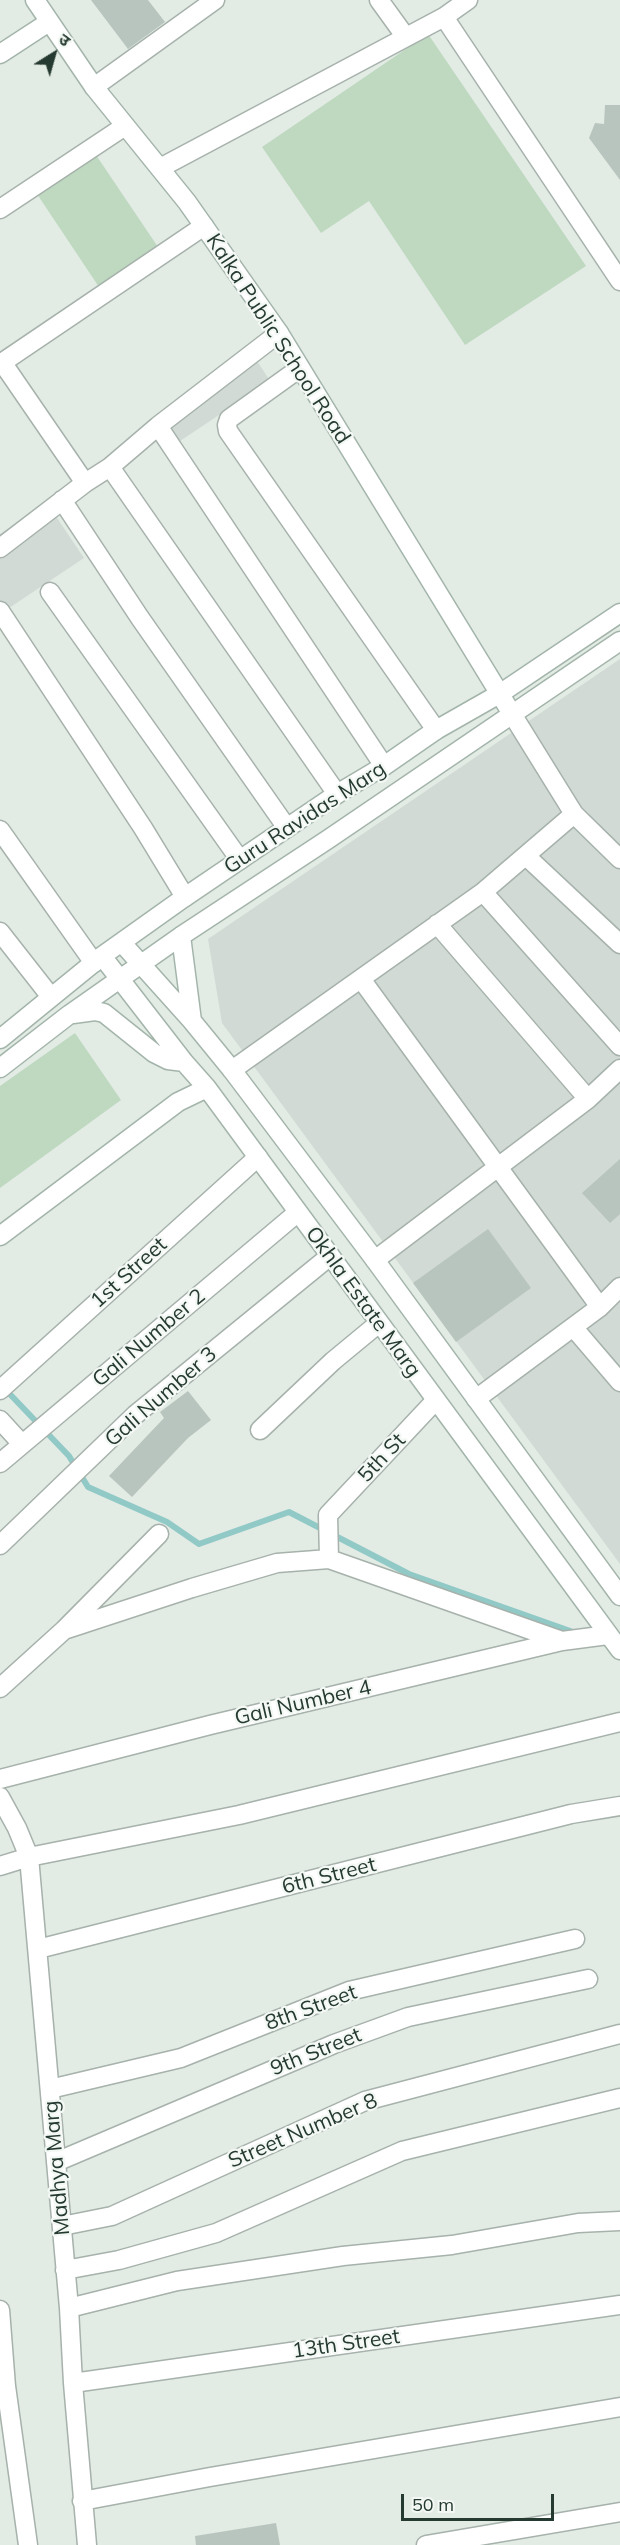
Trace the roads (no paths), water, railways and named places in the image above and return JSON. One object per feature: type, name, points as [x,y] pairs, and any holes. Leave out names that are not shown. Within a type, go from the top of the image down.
[{"type":"street","name":"Kalka Public School Road","points":[[34,0],[94,87],[204,226],[279,333],[574,814],[620,859]]},
{"type":"street","points":[[94,87],[215,0]]},
{"type":"street","points":[[379,0],[405,36]]},
{"type":"street","points":[[160,168],[444,17],[468,0]]},
{"type":"street","points":[[444,17],[613,256],[620,281]]},
{"type":"street","points":[[0,54],[49,22]]},
{"type":"street","points":[[0,209],[125,126]]},
{"type":"street","points":[[85,483],[1,363],[204,226]]},
{"type":"street","points":[[0,548],[85,483],[110,467],[279,333]]},
{"type":"street","points":[[300,368],[229,419],[228,431],[436,730]]},
{"type":"street","points":[[159,426],[384,766]]},
{"type":"street","points":[[110,467],[337,794]]},
{"type":"street","points":[[62,500],[153,637],[287,828]]},
{"type":"street","points":[[50,592],[240,860]]},
{"type":"street","points":[[0,611],[143,828],[185,897]]},
{"type":"street","name":"Guru Ravidas Marg","points":[[0,1039],[98,960],[185,897],[337,794],[384,766],[436,730],[501,693],[620,612]]},
{"type":"street","name":"Guru Ravidas Marg","points":[[0,1068],[70,1014],[181,936],[620,641]]},
{"type":"street","points":[[232,1070],[483,892],[574,814]]},
{"type":"street","name":"Okhla Estate Marg","points":[[0,830],[98,960],[119,979],[207,1088],[620,1650]]},
{"type":"street","points":[[526,856],[620,944]]},
{"type":"street","points":[[483,892],[620,1046]]},
{"type":"street","points":[[437,924],[588,1099]]},
{"type":"street","points":[[0,932],[51,997]]},
{"type":"street","points":[[181,936],[192,1021]]},
{"type":"street","name":"Okhla Estate Marg","points":[[122,943],[192,1021],[232,1070],[375,1260],[620,1596]]},
{"type":"street","points":[[361,979],[600,1306]]},
{"type":"street","points":[[70,1014],[95,1011],[104,1013],[154,1053],[168,1060],[184,1062]]},
{"type":"street","points":[[375,1260],[588,1099],[620,1069]]},
{"type":"street","points":[[0,1236],[178,1102],[207,1088]]},
{"type":"street","name":"1st Street","points":[[0,1390],[258,1157]]},
{"type":"street","name":"Gali Number 2","points":[[0,1463],[297,1213]]},
{"type":"street","name":"Gali Number 3","points":[[0,1545],[135,1416],[330,1256]]},
{"type":"street","points":[[476,1399],[618,1292]]},
{"type":"street","points":[[260,1430],[333,1361],[379,1323]]},
{"type":"street","points":[[573,1327],[620,1382]]},
{"type":"street","name":"5th St","points":[[329,1560],[328,1515],[435,1401]]},
{"type":"street","points":[[0,1420],[22,1444]]},
{"type":"street","points":[[0,1688],[64,1630],[159,1534]]},
{"type":"street","points":[[64,1630],[277,1563],[329,1560],[562,1641]]},
{"type":"street","name":"Gali Number 4","points":[[0,1779],[210,1725],[562,1641],[608,1635]]},
{"type":"street","points":[[0,1866],[29,1857],[239,1815],[620,1722]]},
{"type":"street","name":"Madhya Marg","points":[[0,1797],[17,1828],[29,1857],[39,1949],[87,2545]]},
{"type":"street","name":"6th Street","points":[[39,1949],[571,1814],[620,1806]]},
{"type":"street","name":"8th Street","points":[[50,2090],[181,2058],[349,1991],[575,1939]]},
{"type":"street","name":"9th Street","points":[[56,2162],[334,2044],[408,2017],[588,1979]]},
{"type":"street","name":"Street Number 8","points":[[62,2226],[112,2216],[365,2101],[620,2034]]},
{"type":"street","points":[[65,2270],[119,2260],[216,2233],[402,2151],[620,2098]]},
{"type":"street","points":[[69,2307],[177,2281],[343,2256],[452,2245],[578,2223],[620,2221]]},
{"type":"street","name":"13th Street","points":[[73,2382],[620,2305]]},
{"type":"street","points":[[0,2310],[6,2386],[28,2545]]},
{"type":"street","points":[[82,2501],[620,2407]]},
{"type":"street","points":[[426,2545],[620,2512]]},
{"type":"waterway","points":[[5,1389],[69,1456],[88,1487],[167,1522],[199,1544],[289,1512],[409,1574],[576,1633]]}]
